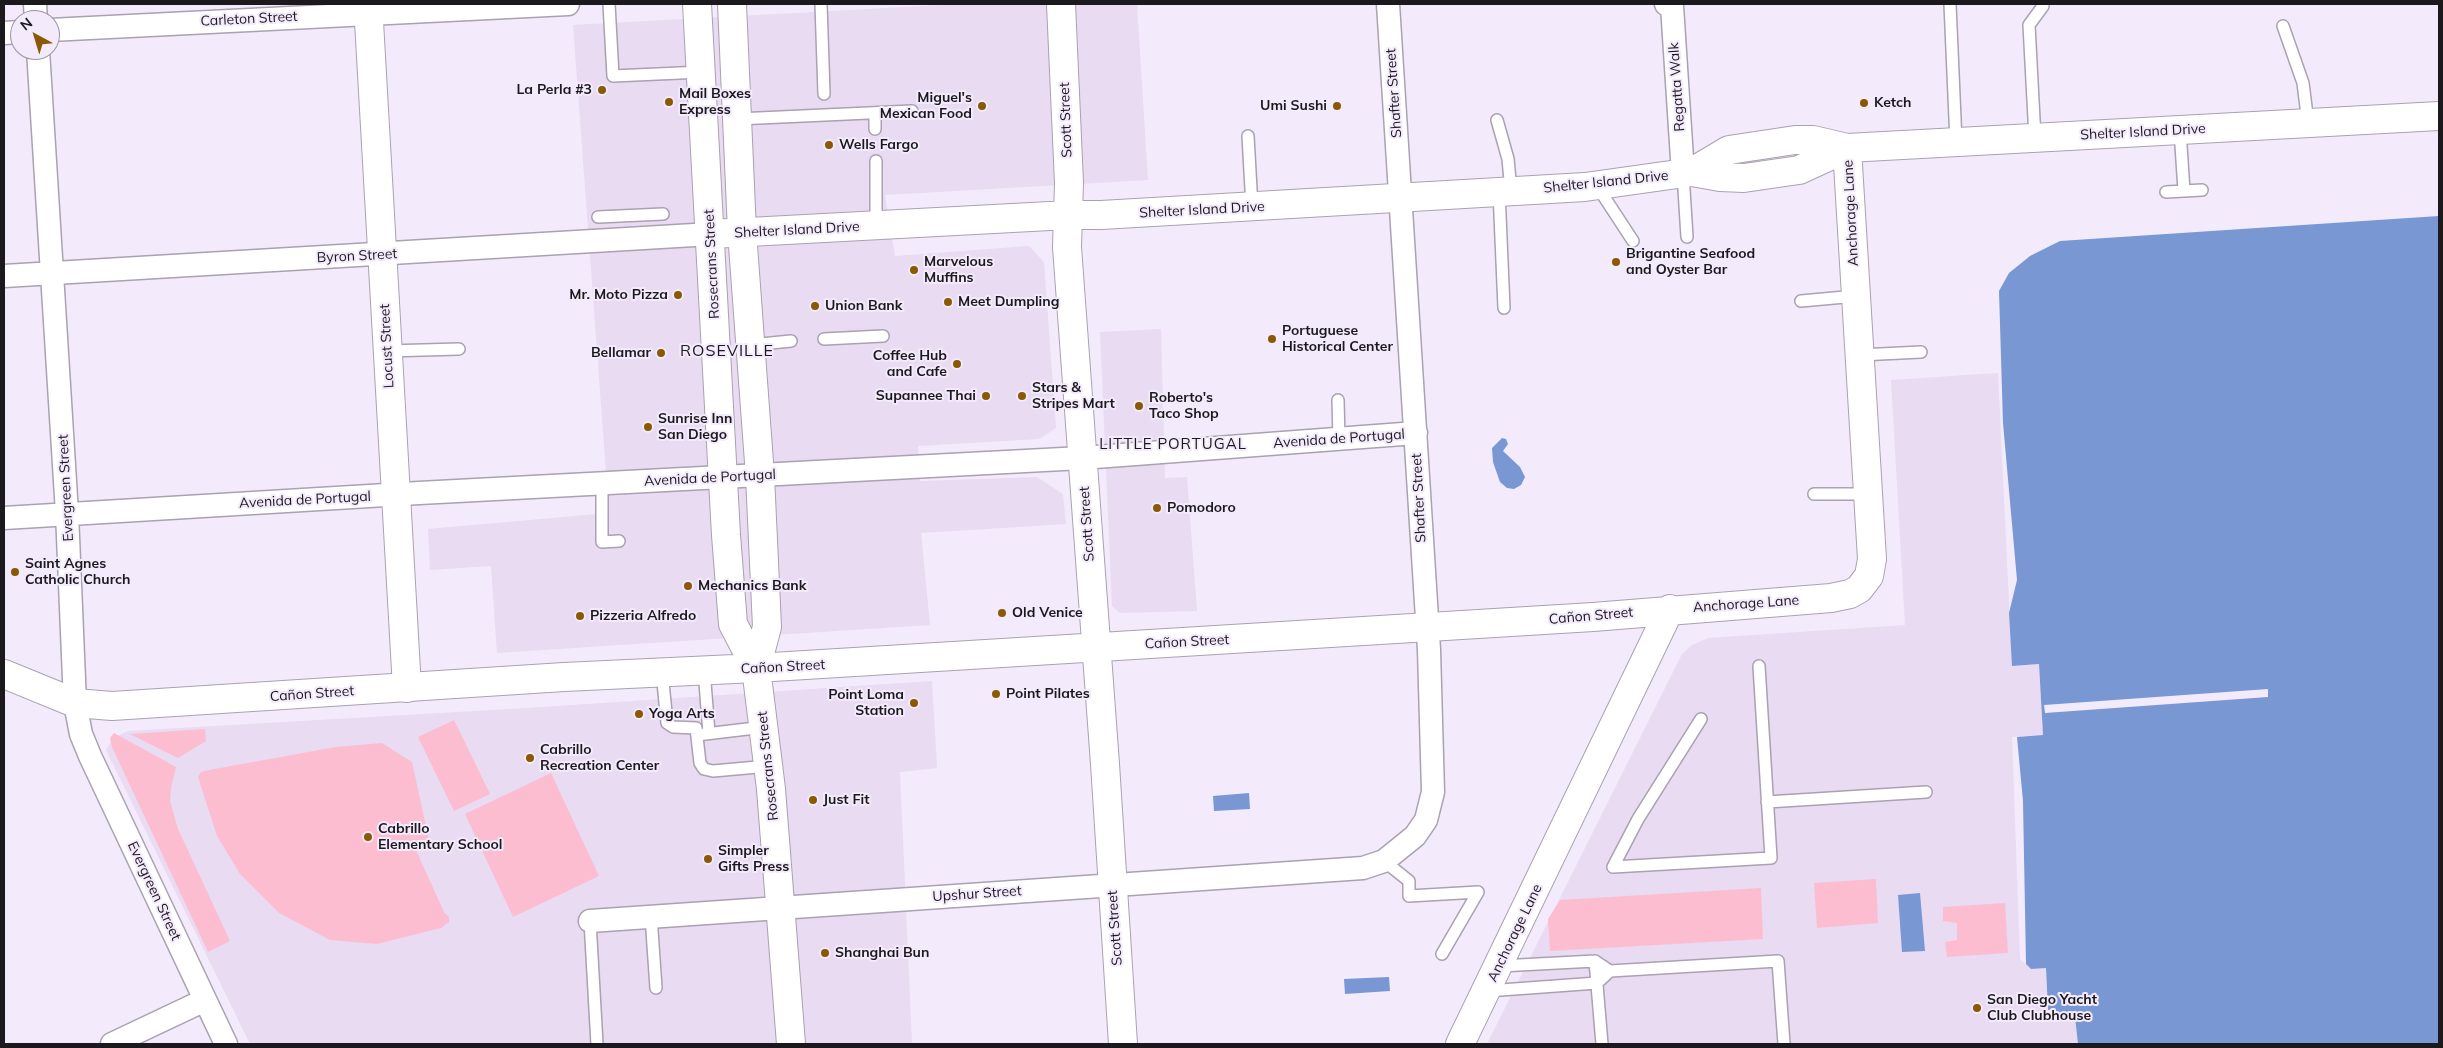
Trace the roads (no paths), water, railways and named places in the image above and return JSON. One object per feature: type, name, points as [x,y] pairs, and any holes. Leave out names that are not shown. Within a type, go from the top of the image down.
[{"type":"main road","name":"Rosecrans Street","points":[[697,4],[733,624],[756,668],[764,727],[782,908],[791,1044]]},
{"type":"main road","name":"Rosecrans Street","points":[[732,4],[742,232],[760,476],[767,627],[756,668]]},
{"type":"main road","name":"Scott Street","points":[[1061,4],[1069,215],[1067,247],[1123,1044]]},
{"type":"main road","name":"Locust Street","points":[[368,8],[407,688]]},
{"type":"main road","name":"Shelter Island Drive","points":[[710,234],[1252,207],[1505,192],[1597,186],[1688,173],[1744,178],[1799,170],[1848,148],[2439,116]]},
{"type":"main road","name":"Anchorage Lane","points":[[1460,1044],[1670,609],[1831,598],[1854,592],[1866,581],[1871,564],[1848,148]]},
{"type":"main road","name":"Cañon Street","points":[[4,674],[75,703],[112,706],[626,674],[1427,628],[1670,609]]},
{"type":"street","name":"Carleton Street","points":[[60,29],[368,8],[568,4]]},
{"type":"street","name":"Shafter Street","points":[[1374,864],[1415,836],[1426,820],[1433,792],[1427,628],[1416,433],[1388,4]]},
{"type":"street","name":"Regatta Walk","points":[[1666,4],[1672,6],[1688,173]]},
{"type":"street","name":"Evergreen Street","points":[[39,60],[67,513],[75,703],[81,734],[90,756],[226,1044]]},
{"type":"street","name":"Byron Street","points":[[4,276],[383,255],[710,234]]},
{"type":"street","name":"Avenida de Portugal","points":[[4,518],[1082,458],[1416,433]]},
{"type":"street","name":"Upshur Street","points":[[590,920],[1112,885],[1374,864]]},
{"type":"street","points":[[112,1044],[205,1000]]},
{"type":"lane","points":[[609,4],[613,76],[702,72]]},
{"type":"lane","points":[[821,4],[824,94]]},
{"type":"lane","points":[[1950,4],[1956,142]]},
{"type":"lane","points":[[2035,138],[2029,25],[2043,6]]},
{"type":"lane","points":[[2283,26],[2303,82],[2308,123]]},
{"type":"lane","points":[[737,119],[912,111]]},
{"type":"lane","points":[[875,113],[875,129]]},
{"type":"lane","points":[[1497,120],[1508,160],[1505,192],[1504,308]]},
{"type":"lane","points":[[2180,130],[2184,191]]},
{"type":"lane","points":[[1248,136],[1252,207]]},
{"type":"lane","points":[[876,161],[876,226]]},
{"type":"lane","points":[[1687,237],[1688,173]]},
{"type":"lane","points":[[1597,186],[1633,241]]},
{"type":"lane","points":[[2166,192],[2202,190]]},
{"type":"lane","points":[[598,217],[663,214]]},
{"type":"lane","points":[[637,215],[637,239]]},
{"type":"lane","points":[[1801,301],[1856,296]]},
{"type":"lane","points":[[824,339],[883,336]]},
{"type":"lane","points":[[750,345],[791,341]]},
{"type":"lane","points":[[387,351],[459,349]]},
{"type":"lane","points":[[1860,354],[1921,352]]},
{"type":"lane","points":[[1338,400],[1339,440]]},
{"type":"lane","points":[[602,484],[602,542],[619,541]]},
{"type":"lane","points":[[1814,494],[1868,494]]},
{"type":"lane","points":[[1701,719],[1638,819],[1614,867],[1771,858],[1759,666]]},
{"type":"lane","points":[[704,670],[707,715],[700,763],[707,771],[768,766]]},
{"type":"lane","points":[[662,672],[671,726],[695,727],[703,734],[764,727]]},
{"type":"lane","points":[[694,704],[706,703]]},
{"type":"lane","points":[[695,716],[707,715]]},
{"type":"lane","points":[[1767,802],[1926,792]]},
{"type":"lane","points":[[1374,864],[1409,881],[1409,896],[1478,892],[1442,954]]},
{"type":"lane","points":[[651,916],[656,988]]},
{"type":"lane","points":[[590,920],[597,1044]]},
{"type":"lane","points":[[1595,960],[1602,1044]]},
{"type":"lane","points":[[1499,966],[1595,960],[1610,971]]},
{"type":"lane","points":[[1487,991],[1597,983],[1610,971],[1778,961],[1784,1044]]},
{"type":"water","points":[[2439,216],[2439,1044],[2078,1044],[2075,1017],[2055,1017],[2054,1009],[2048,1010],[2046,968],[2031,969],[2026,964],[2023,801],[2017,737],[2043,735],[2039,664],[2012,666],[2009,613],[2017,580],[2003,423],[1999,291],[2009,273],[2030,256],[2060,241]]},
{"type":"water","points":[[1502,438],[1506,439],[1508,444],[1503,451],[1520,467],[1525,477],[1521,485],[1514,489],[1507,488],[1500,482],[1493,462],[1492,448]]},
{"type":"water","points":[[1249,793],[1250,809],[1214,811],[1213,796]]},
{"type":"water","points":[[1920,893],[1925,951],[1902,952],[1898,895]]},
{"type":"water","points":[[1389,977],[1390,991],[1345,994],[1344,979]]},
{"type":"place","name":"La Perla #3","points":[[602,90]]},
{"type":"place","name":"Mail Boxes Express","points":[[669,102]]},
{"type":"place","name":"Ketch","points":[[1864,103]]},
{"type":"place","name":"Miguel's Mexican Food","points":[[982,106]]},
{"type":"place","name":"Umi Sushi","points":[[1337,106]]},
{"type":"place","name":"Wells Fargo","points":[[829,145]]},
{"type":"place","name":"Brigantine Seafood and Oyster Bar","points":[[1616,262]]},
{"type":"place","name":"Marvelous Muffins","points":[[914,270]]},
{"type":"place","name":"Mr. Moto Pizza","points":[[678,295]]},
{"type":"place","name":"Meet Dumpling","points":[[948,302]]},
{"type":"place","name":"Union Bank","points":[[815,306]]},
{"type":"place","name":"Portuguese Historical Center","points":[[1272,339]]},
{"type":"place","name":"Bellamar","points":[[661,353]]},
{"type":"place","name":"Coffee Hub and Cafe","points":[[957,364]]},
{"type":"place","name":"Supannee Thai","points":[[986,396]]},
{"type":"place","name":"Stars & Stripes Mart","points":[[1022,396]]},
{"type":"place","name":"Roberto's Taco Shop","points":[[1139,406]]},
{"type":"place","name":"Sunrise Inn San Diego","points":[[648,427]]},
{"type":"place","name":"Pomodoro","points":[[1157,508]]},
{"type":"place","name":"Saint Agnes Catholic Church","points":[[15,572]]},
{"type":"place","name":"Mechanics Bank","points":[[688,586]]},
{"type":"place","name":"Old Venice","points":[[1002,613]]},
{"type":"place","name":"Pizzeria Alfredo","points":[[580,616]]},
{"type":"place","name":"Point Pilates","points":[[996,694]]},
{"type":"place","name":"Point Loma Station","points":[[914,703]]},
{"type":"place","name":"Yoga Arts","points":[[639,714]]},
{"type":"place","name":"Cabrillo Recreation Center","points":[[530,758]]},
{"type":"place","name":"Just Fit","points":[[813,800]]},
{"type":"place","name":"Cabrillo Elementary School","points":[[368,837]]},
{"type":"place","name":"Simpler Gifts Press","points":[[708,859]]},
{"type":"place","name":"Shanghai Bun","points":[[825,953]]},
{"type":"place","name":"San Diego Yacht Club Clubhouse","points":[[1977,1008]]},
{"type":"district","name":"ROSEVILLE","points":[[727,351]]},
{"type":"district","name":"LITTLE PORTUGAL","points":[[1173,444]]}]
